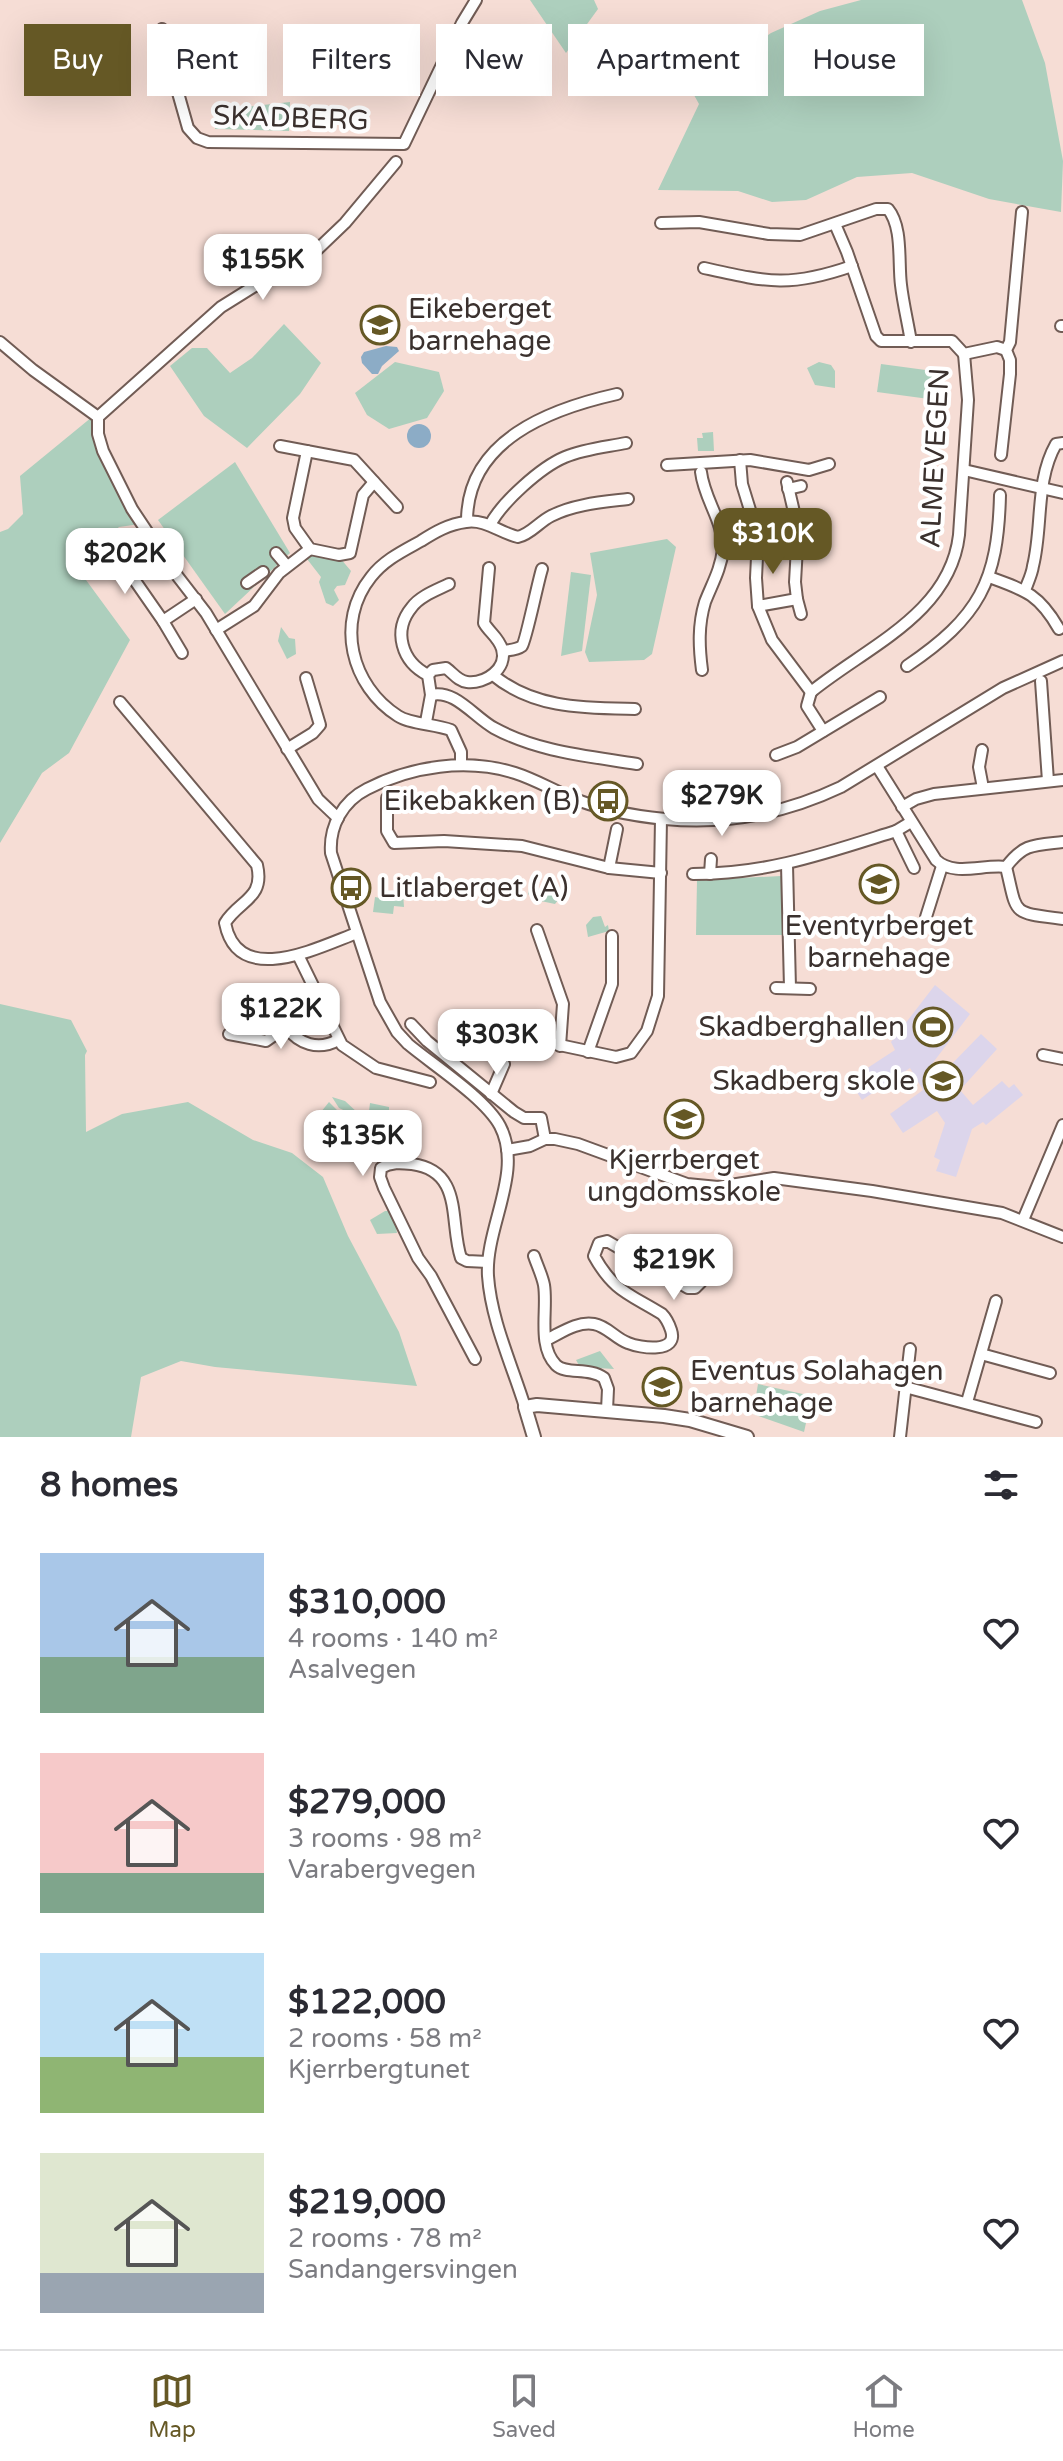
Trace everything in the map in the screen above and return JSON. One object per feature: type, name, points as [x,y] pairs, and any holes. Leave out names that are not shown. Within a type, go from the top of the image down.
[{"type":"street","name":"SKADBERG","points":[[179,96],[188,128],[197,138],[208,142],[404,144],[476,0]]},
{"type":"street","points":[[339,815],[318,799],[216,630],[132,509],[103,451],[98,434],[98,417],[221,307],[253,287],[300,266],[345,223],[396,162]]},
{"type":"street","points":[[661,223],[699,222],[790,235],[809,233],[883,208],[891,212],[897,238],[901,289],[911,342]]},
{"type":"street","points":[[1006,350],[1010,342],[1022,212]]},
{"type":"street","points":[[835,224],[876,336],[884,342],[952,341],[964,354],[995,347],[1009,354],[1010,374],[1001,455]]},
{"type":"street","points":[[704,268],[786,282],[813,279],[852,266]]},
{"type":"street","points":[[0,342],[98,417]]},
{"type":"street","name":"ALMEVEGEN","points":[[811,692],[910,619],[946,580],[957,549],[964,470],[968,400],[964,354]]},
{"type":"street","points":[[467,521],[470,493],[477,478],[508,438],[520,428],[577,403],[617,394]]},
{"type":"street","points":[[490,525],[512,496],[559,460],[587,450],[626,443]]},
{"type":"street","points":[[1025,590],[1034,566],[1042,488],[1052,452],[1056,444],[1063,443]]},
{"type":"street","points":[[280,446],[354,460],[397,507]]},
{"type":"street","points":[[307,451],[293,518],[295,528],[310,549],[343,555],[350,553],[363,495],[374,482]]},
{"type":"street","points":[[740,460],[742,484],[756,529],[758,606],[772,640],[811,692],[807,706],[823,731]]},
{"type":"street","points":[[667,465],[761,460],[809,470],[829,464]]},
{"type":"street","points":[[964,470],[1063,493]]},
{"type":"street","points":[[701,472],[708,501],[723,533],[719,571],[701,620],[702,670]]},
{"type":"street","points":[[801,486],[787,486],[798,529],[795,582],[801,614]]},
{"type":"street","points":[[907,666],[950,635],[979,597],[996,556],[1000,495]]},
{"type":"street","points":[[457,765],[456,737],[451,730],[399,718],[368,689],[352,651],[353,615],[366,584],[389,560],[438,531],[467,521],[490,525],[518,537],[564,511],[628,499]]},
{"type":"street","points":[[723,533],[756,529]]},
{"type":"street","points":[[216,630],[254,606],[273,580],[310,549]]},
{"type":"street","points":[[115,552],[182,653]]},
{"type":"street","points":[[276,553],[287,566]]},
{"type":"street","points":[[428,675],[435,668],[441,668],[468,682],[493,675],[502,663],[503,651],[484,623],[489,568]]},
{"type":"street","points":[[503,651],[519,648],[525,641],[542,569]]},
{"type":"street","points":[[247,583],[263,572]]},
{"type":"street","points":[[989,577],[1025,590],[1044,605],[1059,629]]},
{"type":"street","points":[[426,722],[431,695],[428,675],[414,666],[407,656],[401,631],[414,604],[449,584]]},
{"type":"street","points":[[163,621],[196,599]]},
{"type":"street","points":[[758,606],[797,599]]},
{"type":"street","points":[[534,1437],[491,1296],[488,1262],[492,1230],[506,1183],[507,1150],[502,1129],[487,1109],[397,1032],[380,1002],[331,853],[331,835],[339,815],[350,800],[380,782],[418,771],[457,765],[512,772],[586,803],[661,819],[721,821],[777,811],[828,793],[1003,688],[1063,661]]},
{"type":"street","points":[[493,675],[515,690],[551,704],[635,709]]},
{"type":"street","points":[[287,749],[320,725],[306,678]]},
{"type":"street","points":[[1041,681],[1048,781]]},
{"type":"street","points":[[431,695],[449,695],[486,724],[517,738],[569,754],[637,764]]},
{"type":"street","points":[[776,755],[797,747],[880,697]]},
{"type":"street","points":[[120,702],[246,848],[258,871],[253,895],[226,919],[227,933],[242,950],[262,960],[298,955],[357,933]]},
{"type":"street","points":[[982,750],[979,767],[983,788]]},
{"type":"street","points":[[877,766],[942,866],[959,869],[1006,867]]},
{"type":"street","points":[[902,807],[934,794],[1063,780]]},
{"type":"street","points":[[387,798],[387,831],[394,843],[444,841],[522,846],[609,868],[661,873]]},
{"type":"street","points":[[537,930],[563,1004],[555,1044],[616,1057],[631,1053],[642,1040],[658,996],[661,819]]},
{"type":"street","points":[[693,874],[735,874],[787,865],[896,831],[911,822]]},
{"type":"street","points":[[609,868],[617,829]]},
{"type":"street","points":[[896,831],[914,868]]},
{"type":"street","points":[[1063,842],[1027,846],[1017,852],[1006,867],[1016,908],[1026,913],[1063,919]]},
{"type":"street","points":[[710,874],[711,859]]},
{"type":"street","points":[[787,865],[790,988]]},
{"type":"street","points":[[926,917],[942,866]]},
{"type":"street","points":[[588,1052],[612,984],[612,936]]},
{"type":"street","points":[[298,955],[338,1040],[356,1057],[376,1068],[430,1082]]},
{"type":"street","points":[[776,988],[810,989]]},
{"type":"street","points":[[229,1034],[264,1042],[320,1003]]},
{"type":"street","points":[[411,1024],[427,1041],[520,1117],[541,1118],[545,1139]]},
{"type":"street","points":[[286,1027],[295,1038],[307,1044],[323,1046],[338,1040]]},
{"type":"street","points":[[1043,1055],[1063,1059]]},
{"type":"street","points":[[491,1094],[504,1064]]},
{"type":"street","points":[[1023,1220],[1058,1154],[1063,1125]]},
{"type":"street","points":[[507,1150],[530,1146],[545,1139],[578,1144],[687,1184],[704,1187],[774,1178],[987,1210],[1023,1220],[1063,1237]]},
{"type":"street","points":[[475,1359],[431,1276],[418,1258],[384,1188],[381,1168],[392,1164],[410,1164],[428,1168],[440,1175],[445,1180],[453,1205],[461,1258],[488,1262]]},
{"type":"street","points":[[546,1340],[574,1327],[589,1324],[602,1326],[627,1343],[662,1347],[670,1343],[673,1335],[666,1318],[619,1290],[602,1269],[594,1252],[599,1243],[607,1241],[688,1288],[695,1288],[701,1282],[702,1276],[697,1269]]},
{"type":"street","points":[[534,1256],[544,1287],[546,1340],[553,1361],[558,1367],[595,1372],[605,1379],[607,1410]]},
{"type":"street","points":[[967,1402],[996,1301]]},
{"type":"street","points":[[900,1437],[910,1349]]},
{"type":"street","points":[[981,1354],[1050,1373]]},
{"type":"street","points":[[905,1387],[1036,1422]]},
{"type":"street","points":[[525,1407],[537,1405],[607,1410],[690,1420],[747,1437]]},
{"type":"shaded area","name":"Skadberg skole","points":[[935,985],[970,1014],[932,1064],[943,1073],[981,1034],[997,1049],[960,1090],[973,1105],[1002,1081],[1009,1088],[1014,1084],[1023,1095],[986,1125],[983,1122],[972,1129],[956,1177],[936,1171],[940,1160],[934,1157],[945,1123],[937,1111],[903,1133],[890,1114],[923,1090],[910,1068],[862,1100],[849,1080],[895,1050],[891,1042]]},
{"type":"green space","points":[[530,0],[594,0],[598,9],[587,24],[568,24],[566,53],[552,32],[552,24],[546,24]]},
{"type":"green space","points":[[861,0],[1022,0],[1045,63],[1063,161],[1061,212],[989,199],[912,173],[857,177],[806,200],[772,202],[738,191],[658,190],[699,104],[695,96],[768,96],[768,35],[784,27],[784,96],[924,96],[924,24],[791,24],[820,11]]},
{"type":"green space","points":[[290,102],[289,131],[215,129],[219,110]]},
{"type":"green space","points":[[284,324],[321,363],[300,394],[247,448],[204,416],[170,366],[192,348],[207,348],[230,373],[252,358]]},
{"type":"green space","points":[[395,362],[439,372],[444,391],[427,418],[389,429],[367,415],[355,393]]},
{"type":"green space","points":[[819,362],[831,365],[835,371],[835,388],[815,385],[807,368]]},
{"type":"green space","points":[[881,364],[933,371],[929,399],[877,392]]},
{"type":"green space","points":[[92,417],[140,524],[119,527],[75,565],[130,640],[69,753],[42,773],[0,843],[0,532],[8,529],[23,514],[20,476]]},
{"type":"green space","points":[[713,432],[714,451],[698,451],[697,438],[703,438],[702,433]]},
{"type":"green space","points":[[235,462],[290,553],[225,614],[158,520]]},
{"type":"green space","points":[[667,539],[676,547],[652,654],[644,660],[589,662],[585,652],[597,595],[590,553]]},
{"type":"green space","points":[[311,556],[340,558],[351,571],[345,585],[337,586],[334,590],[339,600],[333,606],[326,603],[319,582],[321,577],[307,559]]},
{"type":"green space","points":[[571,572],[591,575],[582,651],[561,656]]},
{"type":"green space","points":[[281,627],[289,638],[295,639],[296,654],[287,659],[278,641]]},
{"type":"green space","points":[[781,876],[783,935],[696,935],[697,880]]},
{"type":"green space","points":[[530,886],[561,896],[555,904],[536,900],[528,894]]},
{"type":"green space","points":[[381,890],[403,893],[404,907],[394,906],[393,914],[373,912],[375,897],[380,898]]},
{"type":"green space","points":[[601,916],[609,931],[588,937],[586,925],[593,917]]},
{"type":"green space","points":[[0,1004],[71,1020],[87,1051],[86,1132],[122,1114],[188,1102],[253,1140],[292,1153],[323,1177],[348,1236],[399,1332],[417,1386],[181,1361],[141,1377],[131,1437],[0,1437]]},
{"type":"green space","points":[[332,1097],[345,1101],[359,1114],[369,1111],[370,1103],[389,1107],[389,1116],[379,1121],[370,1114],[358,1117],[339,1108]]},
{"type":"green space","points":[[329,1102],[354,1120],[342,1125],[325,1122],[321,1112]]},
{"type":"green space","points":[[385,1211],[393,1211],[397,1233],[377,1234],[370,1220]]},
{"type":"green space","points":[[600,1351],[614,1369],[580,1367],[576,1360]]},
{"type":"green space","points":[[758,1384],[812,1396],[804,1432],[753,1414]]},
{"type":"water","points":[[386,346],[397,347],[399,351],[382,366],[378,374],[372,374],[362,363],[361,357],[364,352]]},
{"type":"water","points":[[419,424],[430,431],[431,436],[424,447],[419,448],[408,441],[407,436],[414,425]]},
{"type":"place","name":"Eikeberget barnehage","points":[[380,325]]},
{"type":"place","name":"Eikebakken (B)","points":[[608,801]]},
{"type":"place","name":"Eventyrberget barnehage","points":[[879,884]]},
{"type":"place","name":"Litlaberget (A)","points":[[351,888]]},
{"type":"place","name":"Skadberghallen","points":[[933,1027]]},
{"type":"place","name":"Skadberg skole","points":[[943,1081]]},
{"type":"place","name":"Kjerrberget ungdomsskole","points":[[684,1119]]},
{"type":"place","name":"Eventus Solahagen barnehage","points":[[662,1387]]}]
